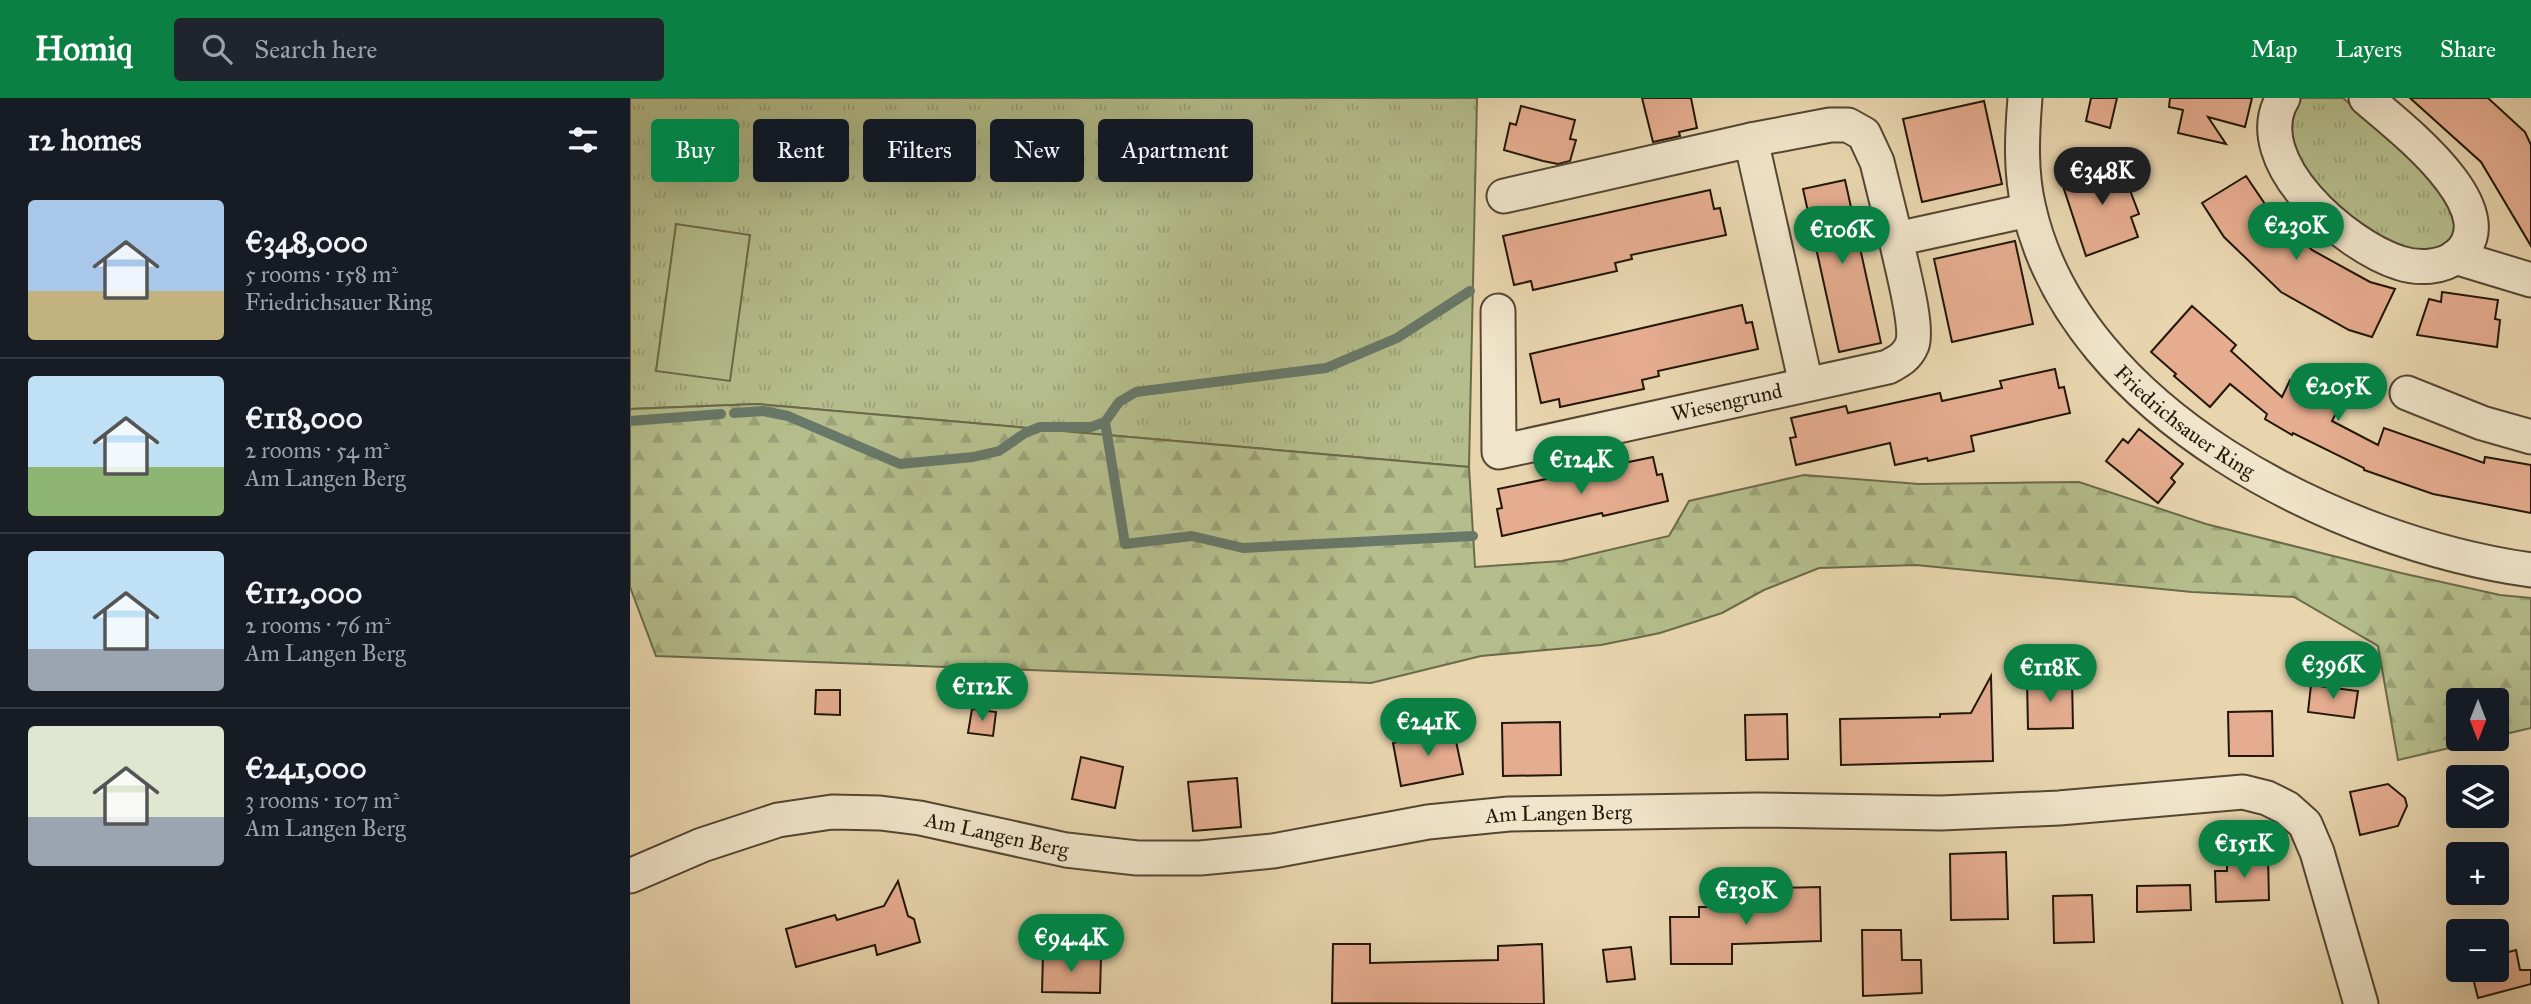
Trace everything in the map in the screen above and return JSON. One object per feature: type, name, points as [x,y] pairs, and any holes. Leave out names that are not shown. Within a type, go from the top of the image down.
[{"type":"street","name":"Friedrichsauer Ring","points":[[2025,98],[2022,158],[2029,210],[2053,277],[2078,321],[2136,386],[2187,428],[2267,479],[2349,520],[2441,552],[2531,570]]},
{"type":"street","points":[[2283,98],[2276,115],[2278,147],[2292,179],[2314,205],[2362,243],[2402,264],[2433,266],[2455,257],[2468,240],[2471,226],[2461,192],[2413,140],[2366,98]]},
{"type":"street","name":"Wiesengrund","points":[[1498,311],[1499,452],[1888,367],[1903,359],[1913,343],[1914,325],[1877,162],[1864,134],[1848,125],[1830,125],[1751,140],[1504,196]]},
{"type":"street","name":"Wiesengrund","points":[[1751,140],[1806,384]]},
{"type":"street","points":[[1896,239],[2029,210]]},
{"type":"street","points":[[2455,257],[2531,280]]},
{"type":"street","points":[[2407,393],[2483,423],[2531,437]]},
{"type":"street","name":"Am Langen Berg","points":[[630,876],[702,845],[766,824],[832,812],[880,813],[920,818],[1066,850],[1138,858],[1200,858],[1273,851],[1428,822],[1509,814],[1758,810],[1941,813],[2059,808],[2243,792],[2267,798],[2287,808],[2305,824],[2317,852],[2361,1004]]},
{"type":"green space","points":[[630,98],[1477,98],[1469,467],[757,404],[630,409]]},
{"type":"green space","points":[[2300,98],[2343,98],[2417,164],[2443,192],[2450,204],[2454,222],[2451,241],[2428,254],[2379,240],[2307,180],[2287,131],[2296,102]]},
{"type":"green space","points":[[676,224],[750,235],[730,381],[656,371]]},
{"type":"green space","points":[[757,404],[1469,467],[1475,567],[1562,561],[1669,536],[1689,501],[1804,475],[1919,484],[2079,482],[2206,524],[2401,573],[2500,595],[2531,598],[2531,728],[2510,733],[2510,688],[2446,688],[2446,749],[2398,760],[2378,646],[2294,597],[2192,592],[1916,565],[1819,568],[1764,590],[1722,613],[1660,633],[1601,645],[1481,656],[1371,683],[656,656],[630,587],[630,409]]},
{"type":"building","points":[[1642,98],[1691,98],[1697,128],[1679,132],[1680,136],[1653,142]]},
{"type":"building","points":[[2091,98],[2117,98],[2110,128],[2086,121]]},
{"type":"building","points":[[2170,98],[2252,98],[2245,127],[2208,117],[2226,144],[2178,133],[2183,110],[2169,107]]},
{"type":"building","points":[[2410,98],[2488,98],[2525,132],[2531,145],[2531,246],[2481,162]]},
{"type":"building","points":[[1984,101],[2002,184],[1922,202],[1903,119]]},
{"type":"building","points":[[1521,106],[1575,120],[1570,139],[1576,140],[1570,161],[1558,164],[1504,150],[1510,123],[1516,125]]},
{"type":"building","points":[[2118,159],[2139,214],[2131,217],[2138,237],[2086,256],[2061,180]]},
{"type":"building","points":[[2246,176],[2265,204],[2312,250],[2370,282],[2395,289],[2372,337],[2349,330],[2281,292],[2224,237],[2202,203]]},
{"type":"building","points":[[1845,180],[1881,343],[1839,352],[1803,189]]},
{"type":"building","points":[[1710,190],[1714,209],[1720,208],[1726,235],[1631,255],[1632,259],[1615,263],[1617,271],[1533,290],[1531,281],[1514,285],[1503,236]]},
{"type":"building","points":[[2015,241],[2033,324],[1952,342],[1934,259]]},
{"type":"building","points":[[2442,292],[2498,300],[2495,319],[2500,320],[2497,347],[2417,335],[2429,299],[2441,302]]},
{"type":"building","points":[[1742,305],[1746,323],[1752,322],[1758,349],[1658,371],[1659,376],[1642,380],[1644,389],[1560,407],[1559,399],[1541,403],[1530,354]]},
{"type":"building","points":[[2192,306],[2236,345],[2231,351],[2282,397],[2290,380],[2341,404],[2332,421],[2378,445],[2384,428],[2484,463],[2485,457],[2531,465],[2531,513],[2433,494],[2364,470],[2265,419],[2267,414],[2230,384],[2210,407],[2151,352]]},
{"type":"building","points":[[2055,369],[2059,388],[2064,387],[2070,413],[1971,436],[1974,451],[1895,465],[1890,443],[1796,465],[1790,438],[1796,437],[1791,418],[1846,406],[1848,413],[1940,393],[1942,401],[2002,388],[2000,381]]},
{"type":"building","points":[[2139,429],[2183,464],[2171,478],[2175,482],[2158,503],[2106,461],[2123,439],[2128,443]]},
{"type":"building","points":[[1653,457],[1657,475],[1662,474],[1668,501],[1502,536],[1497,509],[1502,508],[1498,489]]},
{"type":"building","points":[[1991,676],[1993,761],[1841,765],[1840,719],[1940,717],[1940,714],[1971,713]]},
{"type":"building","points":[[2072,679],[2073,728],[2028,729],[2027,680]]},
{"type":"building","points":[[2311,685],[2358,691],[2354,718],[2308,712]]},
{"type":"building","points":[[816,690],[840,690],[840,715],[815,714]]},
{"type":"building","points":[[972,709],[996,712],[993,736],[968,733]]},
{"type":"building","points":[[2272,711],[2273,756],[2229,756],[2228,712]]},
{"type":"building","points":[[1787,714],[1788,759],[1746,760],[1745,715]]},
{"type":"building","points":[[1560,722],[1561,775],[1503,776],[1502,723]]},
{"type":"building","points":[[1443,730],[1446,733],[1454,732],[1463,774],[1401,786],[1393,743],[1429,736]]},
{"type":"building","points":[[1081,757],[1123,767],[1115,808],[1072,799]]},
{"type":"building","points":[[1237,778],[1241,827],[1193,831],[1188,782]]},
{"type":"building","points":[[2388,784],[2405,798],[2407,806],[2398,826],[2360,835],[2350,792]]},
{"type":"building","points":[[2006,852],[2008,919],[1951,920],[1950,854]]},
{"type":"building","points":[[2268,855],[2269,900],[2216,902],[2215,871],[2227,871],[2227,857]]},
{"type":"building","points":[[898,881],[908,916],[914,919],[920,942],[877,955],[875,945],[796,967],[786,929],[835,915],[837,920],[884,906]]},
{"type":"building","points":[[2190,885],[2191,910],[2137,912],[2137,886]]},
{"type":"building","points":[[1820,887],[1821,941],[1732,944],[1732,964],[1671,964],[1670,917],[1699,917],[1699,907],[1776,907],[1776,888]]},
{"type":"building","points":[[2092,895],[2094,942],[2054,943],[2053,896]]},
{"type":"building","points":[[1862,930],[1901,930],[1902,960],[1921,960],[1922,993],[1863,996]]},
{"type":"building","points":[[1333,944],[1370,944],[1370,963],[1498,960],[1498,946],[1542,944],[1544,1004],[1332,1003]]},
{"type":"building","points":[[1631,947],[1635,979],[1607,982],[1603,950]]},
{"type":"building","points":[[2516,950],[2520,970],[2531,970],[2531,984],[2478,998],[2474,982],[2509,982],[2509,952]]},
{"type":"building","points":[[1043,954],[1101,956],[1100,993],[1042,992]]},
{"type":"waterway","points":[[734,413],[763,411],[788,416],[900,464],[973,457],[999,451],[1025,433],[1040,427],[1091,427],[1105,422],[1119,402],[1136,392],[1326,368],[1397,338],[1470,291]]},
{"type":"waterway","points":[[630,421],[721,414]]},
{"type":"waterway","points":[[1105,422],[1125,544],[1192,536],[1243,548],[1473,536]]}]
